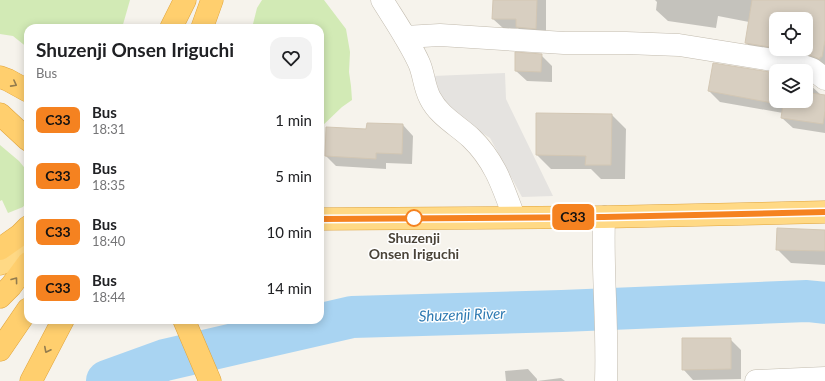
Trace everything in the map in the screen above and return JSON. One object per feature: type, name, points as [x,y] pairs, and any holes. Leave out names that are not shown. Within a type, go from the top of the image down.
[{"type":"highway","points":[[173,24],[185,0]]},
{"type":"highway","points":[[187,24],[198,0]]},
{"type":"highway","points":[[203,24],[212,0]]},
{"type":"highway","points":[[0,77],[24,89]]},
{"type":"highway","points":[[0,113],[24,127]]},
{"type":"highway","points":[[0,113],[24,136]]},
{"type":"highway","points":[[324,219],[604,217],[825,212]]},
{"type":"highway","points":[[0,249],[24,231]]},
{"type":"highway","points":[[0,264],[24,255]]},
{"type":"highway","points":[[0,297],[11,286],[24,268]]},
{"type":"highway","points":[[0,350],[24,315]]},
{"type":"highway","points":[[31,381],[60,324]]},
{"type":"highway","points":[[172,324],[196,381]]},
{"type":"highway","points":[[186,324],[210,381]]},
{"type":"street","points":[[382,0],[420,65],[429,97],[447,119],[471,139],[489,158],[500,179],[514,217]]},
{"type":"street","points":[[405,37],[440,36],[564,43],[626,43],[679,46],[798,64],[812,70],[825,79]]},
{"type":"street","points":[[604,217],[603,239],[607,351],[606,381]]},
{"type":"street","points":[[756,381],[825,378]]},
{"type":"green space","points":[[0,0],[130,0],[123,24],[24,24],[24,45],[13,36],[0,34]]},
{"type":"green space","points":[[262,0],[324,0],[346,29],[350,52],[349,72],[352,100],[342,107],[324,124],[324,24],[253,24],[257,8]]},
{"type":"green space","points":[[0,145],[24,167],[24,206],[8,213],[2,200],[0,201]]},
{"type":"shaded area","points":[[505,73],[506,99],[553,196],[522,197],[490,138],[445,110],[433,76]]},
{"type":"building","points":[[493,0],[537,0],[536,29],[516,27],[516,19],[492,19]]},
{"type":"building","points":[[752,0],[825,0],[825,40],[822,57],[820,57],[820,59],[812,56],[813,12],[769,12],[769,47],[745,43]]},
{"type":"building","points":[[515,52],[542,54],[541,72],[515,71]]},
{"type":"building","points":[[713,63],[769,72],[769,102],[708,91]]},
{"type":"building","points":[[813,93],[825,95],[823,124],[781,118],[783,108],[813,108]]},
{"type":"building","points":[[536,113],[612,114],[611,165],[585,165],[586,156],[536,155]]},
{"type":"building","points":[[367,123],[403,124],[402,154],[376,153],[376,159],[325,156],[326,127],[366,129]]},
{"type":"building","points":[[777,228],[825,230],[825,251],[776,250]]},
{"type":"building","points":[[682,338],[731,338],[731,369],[682,370]]},
{"type":"waterway","name":"Shuzenji River","points":[[324,323],[352,317],[562,311],[807,301],[825,303]]},
{"type":"waterway","name":"Shuzenji River","points":[[107,381],[165,360],[322,324]]},
{"type":"bus line","name":"C33","points":[[324,219],[604,217],[825,212]]},
{"type":"place","name":"Shuzenji Onsen Iriguchi","points":[[414,218]]}]
